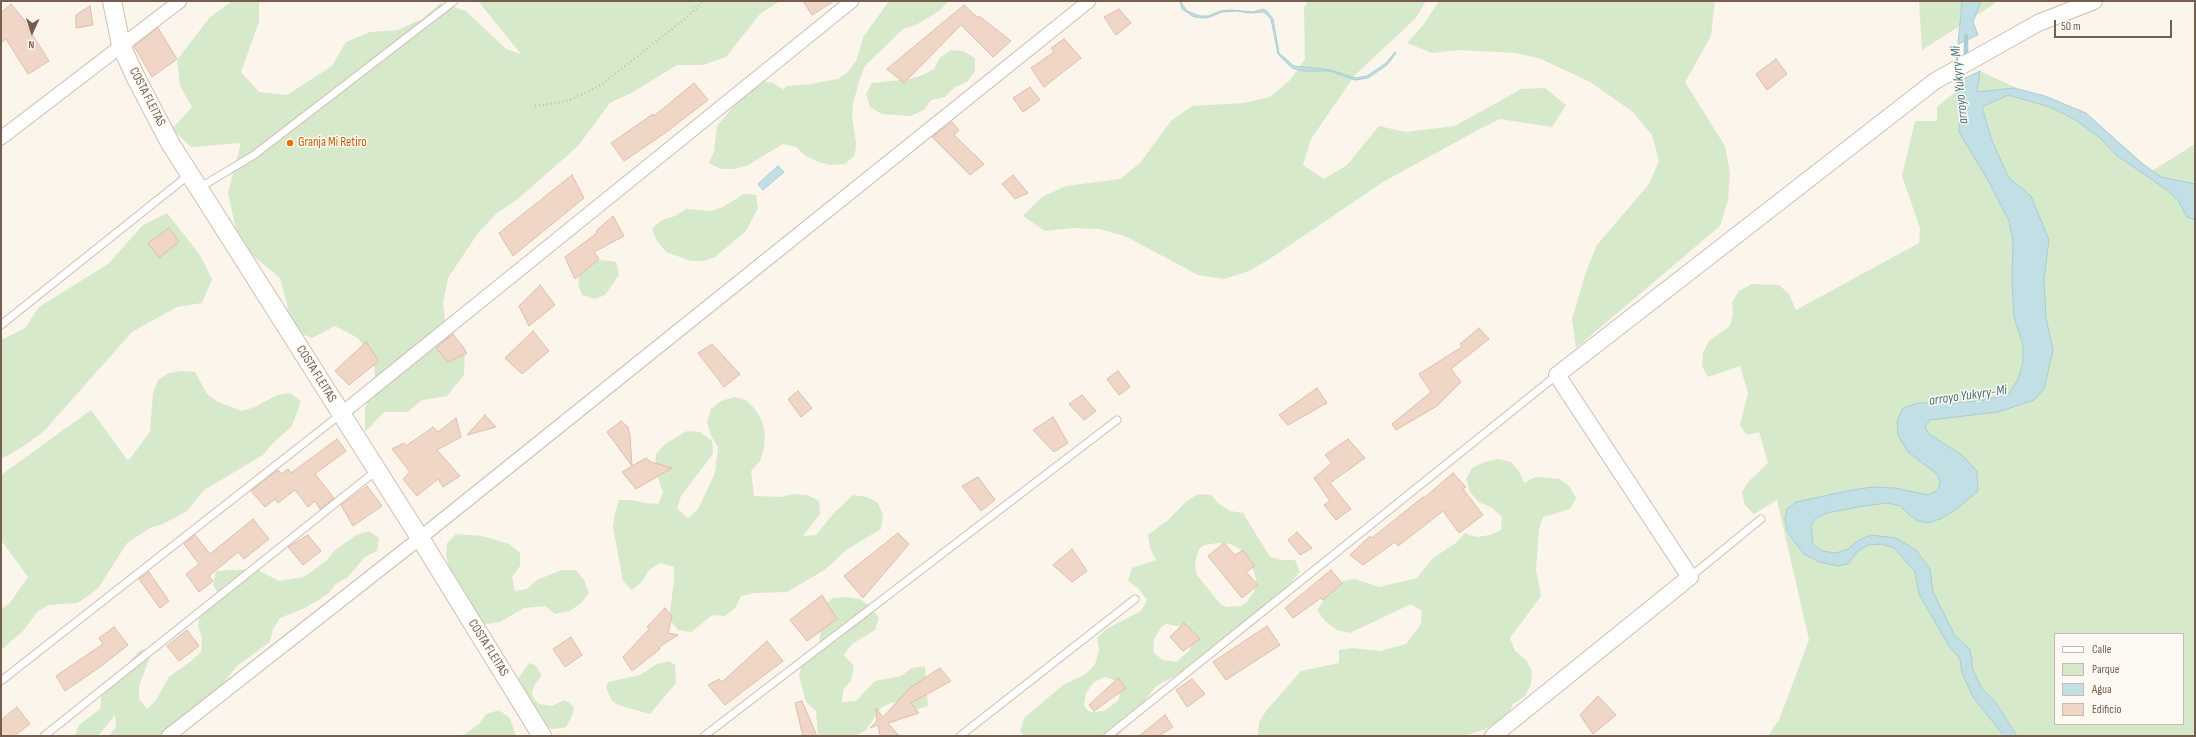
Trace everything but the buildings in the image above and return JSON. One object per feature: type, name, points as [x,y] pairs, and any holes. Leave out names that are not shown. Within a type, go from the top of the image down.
[{"type":"main road","name":"COSTA FLEITAS","points":[[112,1],[121,45],[136,78],[170,143],[420,538],[542,736]]},
{"type":"street","points":[[1,138],[180,1]]},
{"type":"street","points":[[341,414],[852,1]]},
{"type":"street","points":[[168,736],[420,538],[1089,1]]},
{"type":"street","points":[[1493,736],[1690,577],[1557,375],[1935,81],[2038,23],[2094,1]]},
{"type":"lane","points":[[1,325],[194,181],[254,155],[454,1]]},
{"type":"lane","points":[[1108,736],[1557,375]]},
{"type":"lane","points":[[1,681],[341,414]]},
{"type":"lane","points":[[704,736],[1117,420]]},
{"type":"lane","points":[[44,736],[377,470]]},
{"type":"lane","points":[[1690,577],[1761,519]]},
{"type":"lane","points":[[960,736],[1135,599]]},
{"type":"path","points":[[535,106],[568,101],[601,85],[692,13],[702,1]]},
{"type":"green space","points":[[259,1],[259,22],[241,72],[259,92],[287,95],[332,66],[346,42],[370,32],[398,30],[422,19],[441,3],[466,11],[506,49],[521,54],[478,1],[780,1],[760,14],[726,57],[703,65],[677,65],[633,92],[610,103],[578,146],[518,199],[497,213],[478,233],[448,278],[443,303],[446,328],[465,348],[464,375],[447,396],[422,400],[408,412],[384,412],[365,432],[365,407],[376,384],[373,359],[358,338],[335,326],[312,338],[289,329],[287,304],[280,278],[239,244],[228,193],[241,143],[191,147],[172,129],[192,107],[180,86],[177,60],[210,17],[231,2]]},
{"type":"green space","points":[[889,1],[949,1],[939,11],[916,25],[903,29],[865,66],[853,104],[852,117],[856,143],[855,155],[845,164],[831,165],[818,162],[806,156],[796,147],[783,144],[748,165],[735,169],[721,169],[709,163],[714,152],[717,126],[741,95],[761,81],[773,83],[784,90],[786,86],[811,84],[838,79],[848,72],[856,61],[864,36]]},
{"type":"green space","points":[[1308,1],[1426,1],[1416,18],[1355,75],[1311,139],[1303,165],[1324,179],[1347,165],[1379,126],[1405,132],[1455,126],[1521,89],[1545,88],[1566,105],[1552,127],[1500,119],[1476,131],[1383,182],[1271,258],[1249,271],[1224,279],[1198,275],[1127,237],[1100,229],[1072,228],[1045,231],[1023,216],[1042,197],[1066,186],[1120,179],[1140,163],[1171,121],[1192,106],[1244,103],[1270,97],[1290,80],[1305,59],[1304,8]]},
{"type":"green space","points":[[1439,1],[1715,1],[1711,36],[1685,82],[1725,146],[1730,173],[1728,200],[1720,226],[1576,348],[1572,319],[1587,269],[1597,245],[1649,184],[1659,161],[1652,135],[1633,112],[1590,82],[1541,59],[1516,53],[1459,50],[1432,53],[1407,43],[1424,24]]},
{"type":"green space","points":[[1919,1],[1995,1],[1994,4],[1922,50]]},
{"type":"green space","points":[[951,50],[963,51],[975,58],[975,71],[967,82],[955,87],[945,97],[931,100],[924,110],[911,116],[882,114],[870,107],[866,94],[872,83],[910,79],[923,75],[934,69],[940,58]]},
{"type":"green space","points":[[1980,71],[2021,90],[2086,113],[2152,171],[2195,144],[2195,736],[1768,736],[1779,720],[1809,640],[1777,500],[1754,514],[1745,505],[1742,492],[1749,481],[1768,463],[1759,432],[1747,435],[1740,425],[1748,393],[1740,366],[1708,377],[1702,366],[1703,353],[1709,341],[1730,326],[1733,314],[1732,302],[1739,291],[1752,284],[1779,285],[1789,294],[1796,310],[1919,243],[1920,228],[1902,176],[1915,121],[1937,121],[1937,107]]},
{"type":"green space","points":[[744,194],[756,195],[758,208],[746,231],[715,257],[704,261],[691,261],[666,252],[657,241],[652,229],[662,220],[675,216],[686,209],[711,211],[723,207]]},
{"type":"green space","points":[[167,213],[200,255],[212,279],[202,303],[177,307],[132,332],[44,431],[24,446],[1,459],[1,340],[25,328],[39,307],[108,264],[143,225]]},
{"type":"green space","points":[[602,260],[616,262],[619,275],[605,295],[595,299],[582,295],[578,284],[580,271],[589,261]]},
{"type":"green space","points":[[182,371],[195,372],[207,394],[218,402],[242,411],[255,407],[277,395],[290,393],[301,401],[292,426],[270,446],[263,455],[204,490],[187,511],[163,524],[150,528],[127,543],[99,587],[88,596],[77,603],[49,605],[38,611],[22,632],[1,650],[1,609],[9,604],[28,577],[1,540],[1,475],[91,410],[128,461],[150,432],[153,393],[158,380],[169,373]]},
{"type":"green space","points":[[734,397],[746,400],[755,409],[762,421],[765,434],[764,447],[760,461],[751,471],[754,496],[781,497],[793,494],[807,495],[819,501],[820,514],[803,536],[816,535],[834,513],[853,495],[867,497],[878,503],[883,516],[881,529],[846,550],[826,569],[787,592],[755,593],[741,596],[736,607],[725,616],[712,615],[691,632],[678,630],[669,619],[674,580],[674,567],[660,563],[649,570],[642,582],[632,590],[623,581],[613,527],[615,513],[619,500],[632,500],[658,504],[663,493],[655,468],[656,454],[665,444],[687,431],[700,432],[712,441],[713,454],[681,496],[677,509],[688,518],[698,509],[715,473],[718,447],[711,435],[707,422],[711,409],[721,401]]},
{"type":"green space","points":[[1498,459],[1511,462],[1519,471],[1524,483],[1535,477],[1560,479],[1570,487],[1576,498],[1570,509],[1543,517],[1539,529],[1536,570],[1541,596],[1510,638],[1515,651],[1526,660],[1532,671],[1531,685],[1525,696],[1513,704],[1508,716],[1485,729],[1465,736],[1258,736],[1259,722],[1266,711],[1301,671],[1339,663],[1339,650],[1352,648],[1380,651],[1406,644],[1421,624],[1422,611],[1411,604],[1350,633],[1337,630],[1325,621],[1317,610],[1331,589],[1343,581],[1355,579],[1379,587],[1417,578],[1433,558],[1456,543],[1465,533],[1477,537],[1490,535],[1501,530],[1502,517],[1492,508],[1479,502],[1470,492],[1466,479],[1472,468],[1484,462]]},
{"type":"green space","points":[[1198,494],[1211,495],[1219,504],[1230,511],[1243,513],[1270,557],[1282,560],[1295,560],[1300,572],[1257,623],[1179,674],[1156,686],[1118,736],[1025,736],[1020,732],[1024,718],[1063,685],[1086,674],[1095,664],[1099,651],[1097,638],[1106,629],[1141,611],[1147,600],[1139,589],[1128,581],[1132,568],[1156,560],[1150,548],[1148,535],[1168,520],[1187,501]],"holes":[[[1218,543],[1230,544],[1242,550],[1252,566],[1256,579],[1254,591],[1247,602],[1241,606],[1228,607],[1221,605],[1197,575],[1195,562],[1199,549],[1204,545]],[[1166,624],[1184,627],[1191,637],[1190,650],[1176,662],[1163,660],[1153,652],[1154,639],[1161,627]],[[1105,677],[1117,681],[1120,686],[1119,700],[1104,711],[1090,712],[1084,706],[1086,693],[1094,682]]]},
{"type":"green space","points":[[369,531],[379,538],[377,551],[365,557],[348,577],[336,584],[328,594],[305,608],[280,618],[273,629],[270,642],[237,666],[212,697],[171,736],[109,736],[116,727],[115,715],[98,736],[75,736],[79,725],[100,709],[103,683],[115,680],[125,671],[131,660],[140,650],[153,649],[139,686],[139,699],[147,709],[156,700],[169,677],[201,652],[202,638],[198,626],[200,613],[219,596],[213,584],[216,571],[256,569],[279,581],[304,577],[326,561],[334,551],[356,535]]},
{"type":"green space","points":[[456,534],[482,536],[509,544],[520,553],[520,566],[512,577],[515,591],[527,589],[537,580],[562,570],[576,570],[584,580],[589,593],[581,603],[570,611],[555,614],[545,606],[524,608],[500,622],[487,624],[473,620],[450,570],[446,556],[447,543]]},
{"type":"green space","points":[[846,597],[860,599],[871,607],[879,618],[875,630],[852,644],[844,655],[854,666],[851,680],[843,690],[842,702],[856,701],[875,681],[901,676],[912,668],[925,666],[928,706],[915,710],[904,704],[892,702],[881,708],[866,730],[855,736],[818,736],[816,711],[806,702],[799,676],[802,664],[819,645],[823,606],[833,598]]},
{"type":"green space","points":[[669,661],[675,665],[676,683],[650,714],[618,705],[612,701],[606,688],[608,682],[640,675],[657,664]]},
{"type":"green space","points":[[529,663],[535,665],[542,675],[534,686],[532,693],[534,699],[539,704],[552,706],[564,700],[570,703],[574,708],[572,716],[566,727],[554,729],[535,726],[518,679]]},
{"type":"green space","points":[[499,710],[510,718],[516,736],[462,736],[479,724],[486,714]]},
{"type":"water","points":[[1180,1],[1187,11],[1200,16],[1208,16],[1220,11],[1230,10],[1253,12],[1263,9],[1267,11],[1273,19],[1279,53],[1294,66],[1331,70],[1355,78],[1367,76],[1386,63],[1395,52],[1396,53],[1387,65],[1368,78],[1355,80],[1330,71],[1303,71],[1292,68],[1278,54],[1271,19],[1264,12],[1250,13],[1237,11],[1222,12],[1207,18],[1194,17],[1182,9]]},
{"type":"water","points":[[1962,1],[1981,1],[1973,22],[1978,35],[1958,44]]},
{"type":"water","points":[[1980,71],[1977,92],[2014,88],[2045,96],[2086,113],[2139,161],[2161,177],[2195,184],[2195,220],[2187,217],[2179,202],[2167,190],[2116,155],[2099,137],[2074,119],[2050,107],[2008,95],[1982,107],[1992,141],[2009,178],[2031,196],[2049,240],[2044,279],[2046,318],[2053,350],[2044,389],[2034,400],[1998,412],[1930,420],[1925,427],[1929,434],[1962,455],[1977,471],[1978,491],[1954,511],[1940,519],[1928,523],[1918,521],[1908,514],[1901,506],[1888,503],[1827,513],[1815,519],[1811,526],[1813,544],[1822,551],[1836,553],[1848,549],[1859,540],[1871,535],[1896,538],[1916,550],[1930,569],[1933,592],[1955,636],[1970,649],[1973,670],[1981,687],[1996,703],[2017,736],[2004,736],[1973,697],[1962,673],[1960,659],[1949,646],[1919,594],[1915,572],[1894,548],[1881,544],[1868,545],[1857,552],[1848,564],[1838,566],[1819,562],[1804,554],[1787,531],[1785,519],[1787,509],[1796,502],[1852,490],[1873,487],[1895,488],[1928,495],[1938,490],[1940,482],[1937,474],[1908,452],[1898,435],[1897,421],[1903,408],[1918,403],[1956,403],[1984,400],[2009,394],[2018,379],[2023,362],[2023,345],[2014,317],[2012,280],[2013,241],[2009,221],[1989,182],[1959,132],[1960,107],[1957,94],[1959,81]]},
{"type":"water","points":[[778,166],[784,172],[763,190],[758,184]]},
{"type":"waterway","name":"arroyo Yukyry-Mi","points":[[1966,36],[1966,59]]},
{"type":"place","name":"Granja Mi Retiro","points":[[290,143]]}]
